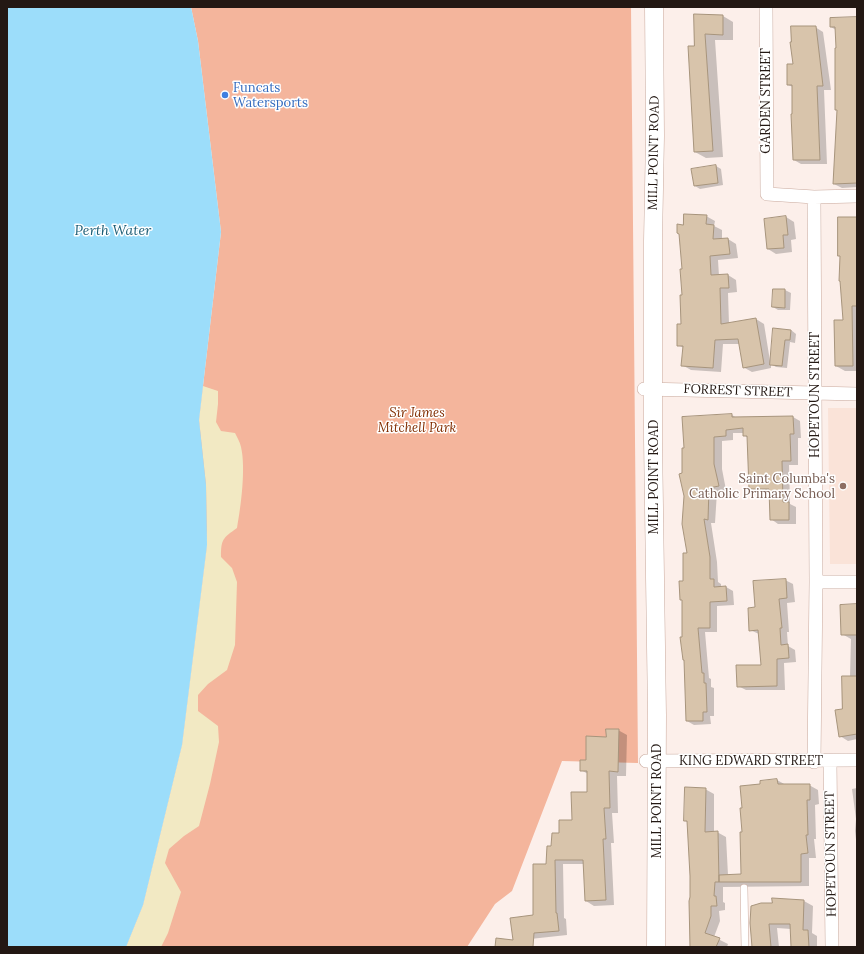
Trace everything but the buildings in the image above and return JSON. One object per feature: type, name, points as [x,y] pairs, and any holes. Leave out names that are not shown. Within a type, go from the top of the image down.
[{"type":"main road","name":"MILL POINT ROAD","points":[[643,7],[648,389]]},
{"type":"main road","name":"MILL POINT ROAD","points":[[654,7],[655,136],[643,586],[651,761],[656,947]]},
{"type":"main road","name":"MILL POINT ROAD","points":[[645,947],[651,761]]},
{"type":"street","name":"GARDEN STREET","points":[[766,7],[767,194],[814,196]]},
{"type":"street","points":[[814,196],[857,196]]},
{"type":"street","name":"HOPETOUN STREET","points":[[814,196],[816,582],[814,762]]},
{"type":"street","name":"FORREST STREET","points":[[648,389],[857,394]]},
{"type":"street","points":[[816,582],[857,582]]},
{"type":"street","name":"KING EDWARD STREET","points":[[651,761],[814,762],[857,760]]},
{"type":"street","name":"HOPETOUN STREET","points":[[830,761],[832,947]]},
{"type":"lane","points":[[744,888],[744,947]]},
{"type":"shaded area","name":"Saint Columba's Catholic Primary School","points":[[828,408],[857,408],[857,564],[830,564]]},
{"type":"green space","name":"Sir James Mitchell Park","points":[[191,7],[631,7],[638,763],[562,761],[512,891],[495,904],[467,947],[126,947],[143,905],[182,745],[207,545],[199,420],[221,232],[198,41]]},
{"type":"sand","points":[[203,386],[218,391],[216,422],[221,431],[235,433],[241,445],[243,465],[242,487],[237,528],[226,537],[222,543],[221,551],[221,557],[232,568],[237,582],[235,645],[227,670],[208,684],[198,695],[198,711],[218,726],[219,742],[199,826],[169,849],[165,863],[181,892],[168,933],[161,947],[126,947],[143,905],[182,745],[207,545],[206,485],[199,420]]},
{"type":"water","name":"Perth Water","points":[[7,7],[191,7],[198,41],[221,232],[199,420],[206,485],[207,545],[182,745],[143,905],[126,947],[7,947]]},
{"type":"place","name":"Funcats Watersports","points":[[225,95]]},
{"type":"place","name":"Saint Columba's Catholic Primary School","points":[[843,486]]}]
